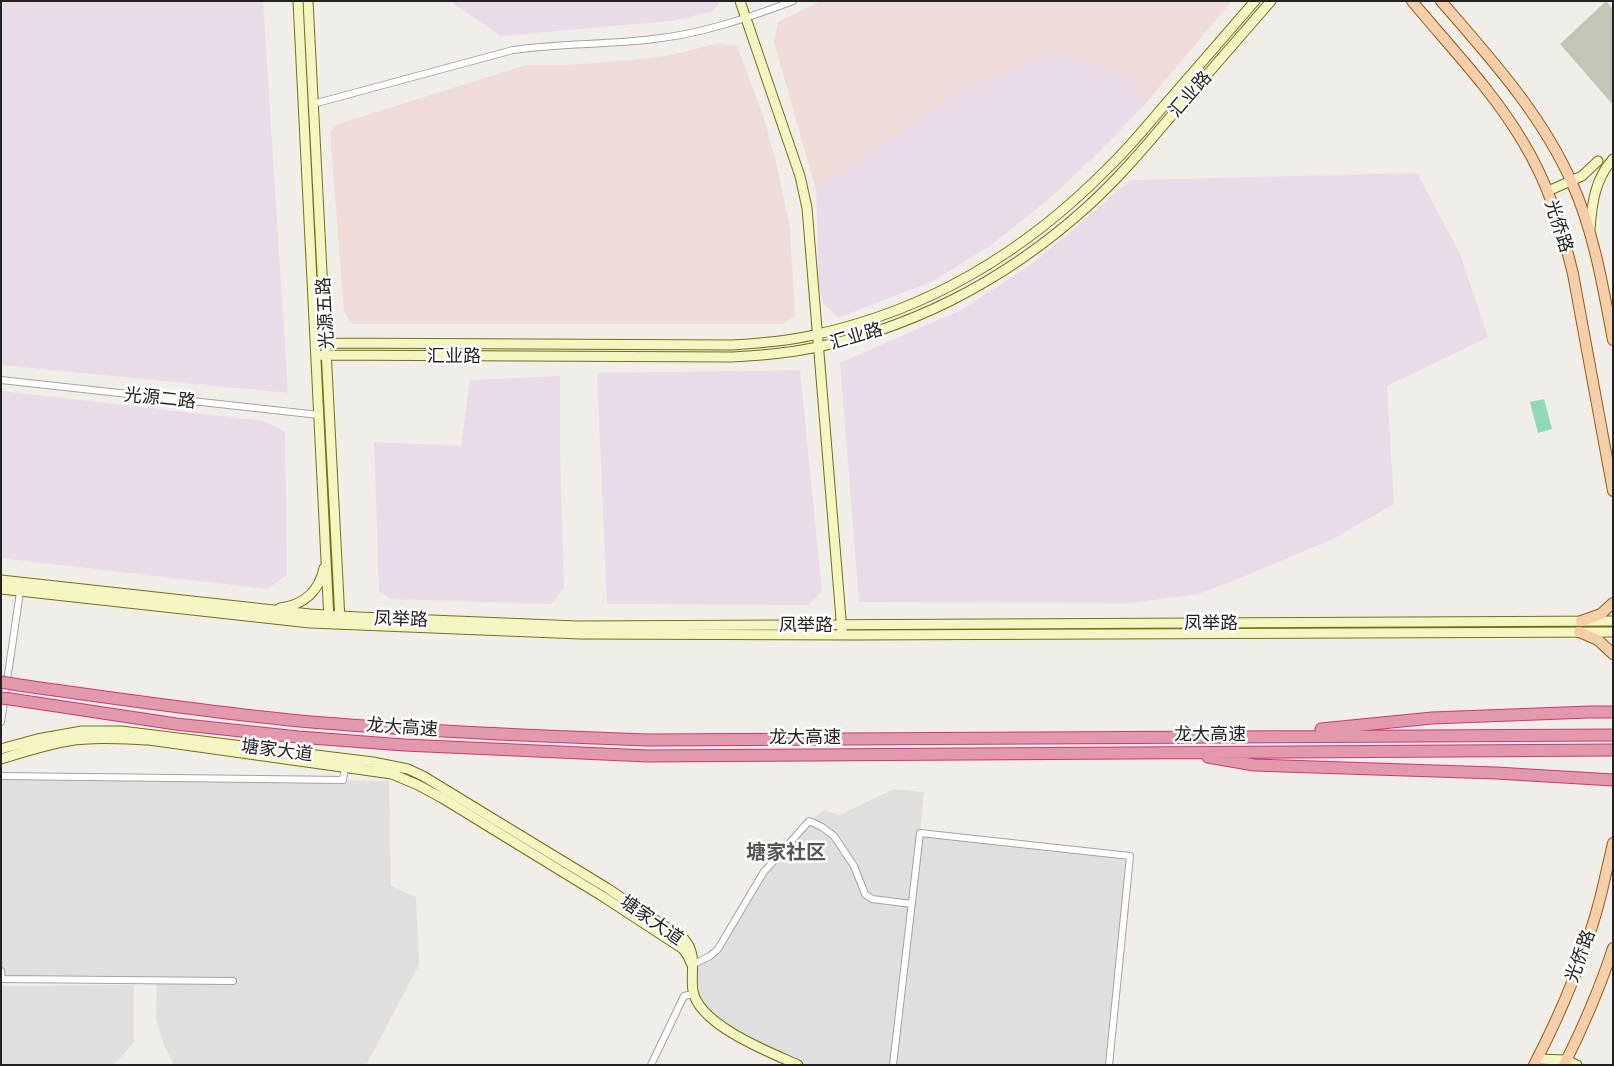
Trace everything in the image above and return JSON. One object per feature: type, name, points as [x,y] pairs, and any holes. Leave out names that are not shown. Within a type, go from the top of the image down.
[{"type":"highway","name":"龙大高速","points":[[1,682],[178,708],[299,721],[412,730],[554,737],[647,740],[1613,735]]},
{"type":"highway","name":"龙大高速","points":[[6,699],[176,724],[298,737],[410,746],[647,756],[1613,750]]},
{"type":"highway","points":[[1222,736],[1314,730],[1432,718],[1613,712]]},
{"type":"highway","points":[[1182,752],[1254,765],[1496,772],[1613,780]]},
{"type":"main road","name":"光侨路","points":[[1412,1],[1508,118],[1524,143],[1548,191],[1566,245],[1573,274],[1613,491]]},
{"type":"main road","name":"光侨路","points":[[1441,1],[1511,84],[1532,112],[1549,138],[1571,181],[1590,234],[1611,322],[1613,340]]},
{"type":"main road","points":[[1582,621],[1600,614],[1613,603]]},
{"type":"main road","points":[[1579,632],[1598,640],[1613,654]]},
{"type":"main road","name":"光侨路","points":[[1538,1063],[1582,957],[1601,896],[1613,843]]},
{"type":"main road","name":"光侨路","points":[[1565,1062],[1581,1030],[1613,948]]},
{"type":"street","name":"光源五路","points":[[298,1],[326,559],[334,620]]},
{"type":"street","name":"光源五路","points":[[308,1],[327,356],[334,620]]},
{"type":"street","points":[[740,1],[800,176],[807,208],[842,630]]},
{"type":"street","points":[[314,104],[513,50],[540,46],[620,43],[656,39],[689,33],[745,18],[793,1]]},
{"type":"street","name":"汇业路","points":[[315,344],[732,345],[794,339],[854,325],[881,316],[935,295],[965,280],[1022,243],[1078,197],[1108,168],[1255,1]]},
{"type":"street","name":"汇业路","points":[[316,355],[732,357],[795,351],[876,331],[940,306],[971,291],[1030,253],[1087,207],[1117,177],[1271,1]]},
{"type":"street","points":[[1590,234],[1596,186],[1613,158]]},
{"type":"street","points":[[1548,191],[1582,176],[1598,161]]},
{"type":"street","name":"光源二路","points":[[1,380],[319,415]]},
{"type":"street","points":[[268,609],[296,605],[310,596],[319,584],[326,559]]},
{"type":"street","name":"凤举路","points":[[1,580],[268,609],[334,620]]},
{"type":"street","name":"凤举路","points":[[1,590],[334,620],[580,634],[1613,620]]},
{"type":"street","points":[[1,722],[20,592]]},
{"type":"street","name":"凤举路","points":[[842,630],[1613,632]]},
{"type":"street","name":"塘家大道","points":[[1,749],[37,739],[82,731],[122,731],[373,762],[408,769],[447,790],[607,888],[684,939],[692,950],[692,965]]},
{"type":"street","name":"塘家大道","points":[[1,759],[68,741],[149,740],[392,774],[442,798],[602,896],[683,950],[692,965]]},
{"type":"street","points":[[1,776],[343,780],[345,766]]},
{"type":"street","points":[[798,1065],[759,1047],[716,1023],[697,1004],[693,994],[692,965],[710,956],[718,949],[763,873],[809,820],[834,836],[854,866],[865,894],[872,899],[912,904]]},
{"type":"street","points":[[893,1065],[920,833],[1130,856],[1109,1065]]},
{"type":"street","points":[[1,971],[2,979],[233,981]]},
{"type":"street","points":[[651,1065],[684,996],[693,994]]},
{"type":"street","points":[[1538,1063],[1565,1062],[1577,1065]]},
{"type":"shaded area","points":[[1,1],[263,1],[288,393],[1,365]]},
{"type":"shaded area","points":[[449,1],[720,1],[714,11],[671,21],[501,36]]},
{"type":"shaded area","points":[[821,1],[1232,1],[1146,103],[1121,72],[961,90],[816,190],[774,42],[778,22]]},
{"type":"shaded area","points":[[1606,1],[1613,9],[1613,105],[1560,44]]},
{"type":"shaded area","points":[[719,43],[737,46],[764,118],[777,166],[790,228],[795,316],[783,324],[353,324],[344,312],[330,132],[338,124],[526,65],[567,65],[633,60],[671,55]]},
{"type":"shaded area","points":[[1056,52],[1121,72],[1146,103],[1103,148],[1049,199],[990,246],[933,281],[838,318],[823,303],[819,287],[816,190],[961,90]]},
{"type":"shaded area","points":[[1417,173],[1460,254],[1488,337],[1387,386],[1394,504],[1331,540],[1198,594],[1131,603],[859,602],[840,363],[961,310],[1036,261],[1131,180]]},
{"type":"shaded area","points":[[800,370],[822,591],[808,605],[607,604],[597,373]]},
{"type":"shaded area","points":[[560,376],[564,589],[551,604],[390,599],[379,591],[374,442],[461,446],[470,380]]},
{"type":"shaded area","points":[[1,391],[264,421],[285,432],[287,575],[267,589],[1,558]]},
{"type":"shaded area","points":[[1,776],[389,781],[391,886],[416,897],[419,965],[366,1065],[174,1065],[164,1045],[156,1020],[157,980],[2,979]]},
{"type":"shaded area","points":[[894,789],[924,792],[920,832],[1130,856],[1109,1065],[798,1065],[716,1023],[697,1004],[692,965],[710,956],[763,873],[809,821],[824,810],[840,815]]},
{"type":"shaded area","points":[[134,985],[134,1042],[114,1065],[1,1065],[1,986]]},
{"type":"green space","points":[[1544,399],[1552,429],[1538,433],[1530,402]]},
{"type":"district","name":"塘家社区","points":[[786,852]]}]
